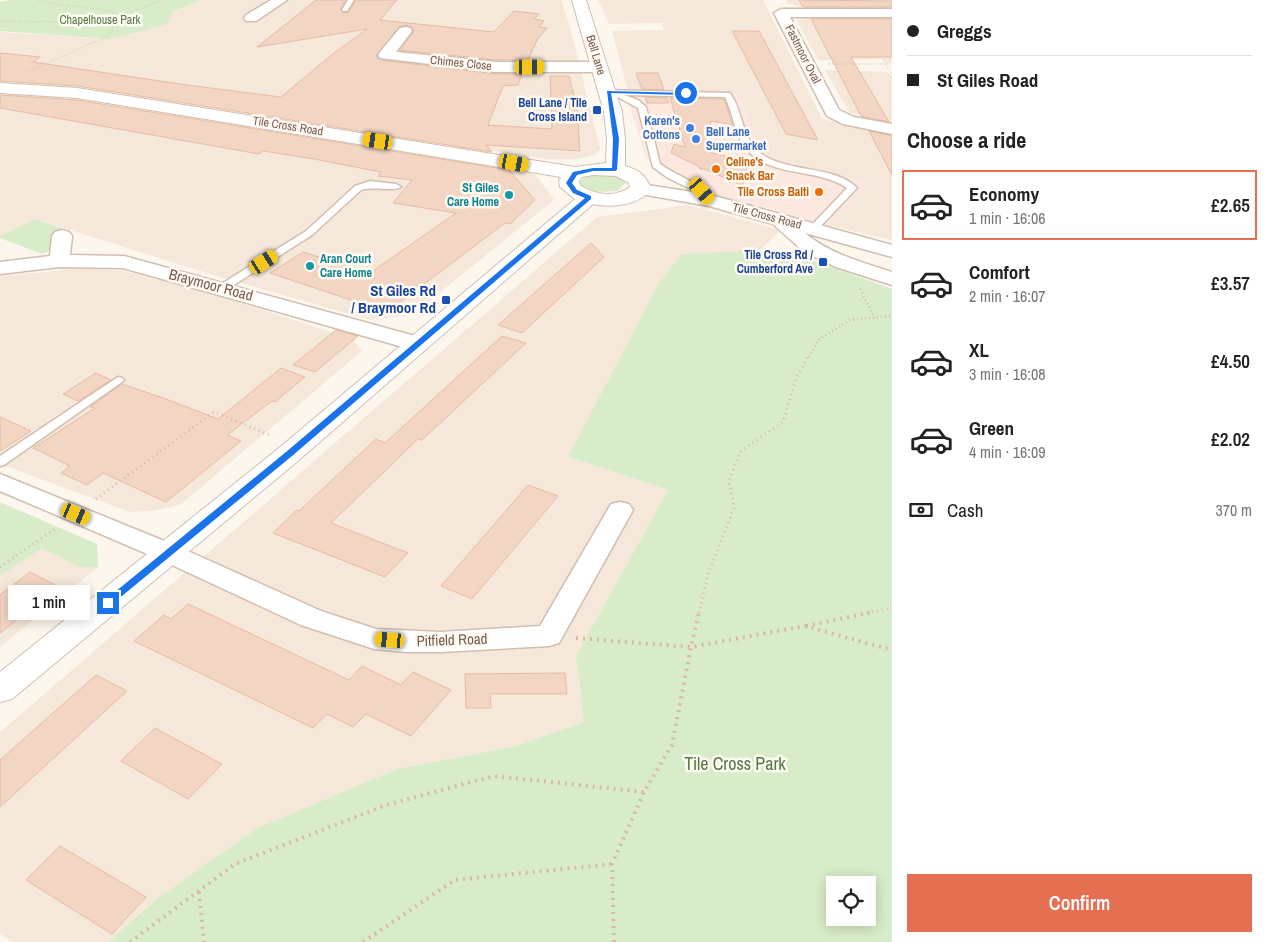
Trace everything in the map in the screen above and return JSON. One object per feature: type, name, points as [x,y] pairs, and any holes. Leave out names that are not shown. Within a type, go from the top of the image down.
[{"type":"street","points":[[250,18],[280,0]]},
{"type":"street","name":"Bell Lane","points":[[579,0],[598,67],[608,92],[616,139],[615,170]]},
{"type":"street","name":"Fastmoor Oval","points":[[778,6],[892,13]]},
{"type":"street","name":"Fastmoor Oval","points":[[778,6],[833,113],[849,121],[892,129]]},
{"type":"street","name":"Chimes Close","points":[[405,32],[385,55],[496,67],[598,67]]},
{"type":"street","name":"Tile Cross Road","points":[[0,88],[38,88],[77,93],[575,173],[593,169],[615,170]]},
{"type":"street","points":[[575,173],[570,180],[570,187],[575,192],[589,198],[621,199],[631,196],[640,189],[640,183],[636,178],[615,170]]},
{"type":"street","name":"Tile Cross Road","points":[[640,189],[711,202],[892,251]]},
{"type":"street","points":[[0,690],[298,447],[589,198]]},
{"type":"street","points":[[777,219],[811,248],[843,263],[892,279]]},
{"type":"street","points":[[59,261],[62,236]]},
{"type":"street","name":"Braymoor Road","points":[[0,268],[59,261],[124,262],[418,344]]},
{"type":"street","name":"Pitfield Road","points":[[0,482],[169,553],[312,618],[374,639],[406,642],[549,636]]},
{"type":"street","points":[[549,636],[620,510]]},
{"type":"lane","points":[[345,10],[351,0]]},
{"type":"lane","points":[[608,92],[635,102],[642,107],[656,164],[671,176],[702,191],[711,202]]},
{"type":"lane","points":[[608,92],[727,95],[747,146],[760,157],[796,170],[849,184],[852,188],[813,229]]},
{"type":"lane","points":[[222,288],[309,233],[358,188],[370,184],[396,187]]},
{"type":"lane","points":[[0,462],[118,380]]},
{"type":"path","points":[[37,0],[55,5],[104,8],[122,15]]},
{"type":"path","points":[[0,20],[82,23],[110,20],[162,0]]},
{"type":"path","points":[[26,72],[110,34],[115,25],[115,20],[122,15]]},
{"type":"path","points":[[808,64],[892,64]]},
{"type":"path","points":[[886,64],[892,72]]},
{"type":"path","points":[[614,942],[612,864],[644,792],[672,744],[691,646],[708,574],[734,508],[729,481],[740,452],[783,422],[796,379],[818,340],[850,320],[892,316]]},
{"type":"path","points":[[0,567],[76,514],[214,412],[298,447]]},
{"type":"path","points":[[549,636],[691,646],[805,626],[892,608]]},
{"type":"path","points":[[805,626],[892,650]]},
{"type":"path","points":[[130,942],[235,864],[389,804],[494,776],[644,792]]},
{"type":"path","points":[[363,942],[455,880],[612,864]]},
{"type":"path","points":[[199,892],[204,942]]},
{"type":"shaded area","points":[[201,0],[561,0],[570,27],[600,149],[595,155],[579,159],[545,159],[83,86],[0,79],[0,32],[110,39]]},
{"type":"shaded area","points":[[598,0],[763,0],[822,119],[892,134],[892,240],[827,225],[868,183],[779,160],[765,153],[758,147],[738,93],[628,91],[612,31],[664,30],[662,23],[609,24]]},
{"type":"shaded area","points":[[786,0],[892,0],[892,9],[807,8],[788,4]]},
{"type":"shaded area","points":[[812,16],[892,16],[892,63],[884,63],[881,59],[818,60],[797,21]]},
{"type":"shaded area","points":[[825,70],[886,72],[892,75],[892,123],[849,112]]},
{"type":"shaded area","points":[[628,91],[739,93],[758,147],[765,153],[779,160],[868,183],[827,225],[690,188],[656,169],[646,158],[631,110]]},
{"type":"shaded area","points":[[0,93],[35,94],[535,174],[554,200],[412,315],[371,320],[220,277],[35,219],[0,236]]},
{"type":"shaded area","points":[[688,205],[781,230],[760,250],[682,254],[568,457],[668,490],[576,656],[584,722],[516,746],[397,769],[257,828],[158,898],[108,942],[13,942],[0,934],[0,732],[597,217]]},
{"type":"shaded area","points":[[86,268],[124,271],[210,293],[352,339],[362,351],[180,505],[153,511],[130,512],[0,464],[0,276]]},
{"type":"shaded area","points":[[42,548],[79,567],[98,567],[0,647],[0,576]]},
{"type":"green space","name":"Chapelhouse Park","points":[[11,0],[201,0],[172,12],[167,24],[110,39],[0,31],[0,2]]},
{"type":"green space","points":[[593,173],[619,176],[626,182],[618,191],[596,192],[582,186],[580,182],[586,175]]},
{"type":"green space","points":[[35,219],[62,228],[55,244],[47,252],[42,254],[0,238],[0,236]]},
{"type":"green space","name":"Tile Cross Park","points":[[760,250],[801,256],[892,289],[892,942],[108,942],[158,898],[257,828],[397,769],[516,746],[584,722],[576,656],[668,490],[568,457],[659,283],[682,254]]},
{"type":"green space","points":[[0,502],[97,544],[98,567],[79,567],[42,548],[0,576]]},
{"type":"building","points":[[316,0],[346,0],[340,9],[343,13],[349,12],[356,0],[397,0],[380,20],[494,32],[514,11],[539,14],[534,19],[544,21],[539,27],[547,28],[538,38],[528,60],[496,60],[400,50],[414,31],[412,27],[405,25],[399,27],[376,56],[380,60],[496,74],[522,74],[518,85],[503,86],[488,125],[552,129],[550,76],[569,76],[577,108],[580,151],[486,145],[492,152],[77,86],[0,81],[0,53],[40,57],[33,62],[281,97],[334,53],[367,29],[257,47]]},
{"type":"building","points":[[799,0],[892,1],[892,7],[803,7]]},
{"type":"building","points":[[811,19],[892,19],[892,57],[851,57],[889,122],[861,116]]},
{"type":"building","points":[[732,31],[759,31],[818,140],[786,134]]},
{"type":"building","points":[[636,73],[658,73],[664,90],[642,89]]},
{"type":"building","points":[[0,95],[77,100],[509,170],[535,200],[510,224],[505,223],[387,312],[270,273],[303,252],[370,273],[456,213],[393,203],[412,180],[378,176],[381,172],[314,159],[263,151],[259,154],[0,108]]},
{"type":"building","points":[[645,97],[667,98],[669,103],[647,103]]},
{"type":"building","points":[[670,98],[724,99],[733,125],[711,121],[705,151],[748,162],[743,186],[702,168],[701,170],[698,166],[671,153],[674,144],[685,147]]},
{"type":"building","points":[[869,131],[892,136],[892,175]]},
{"type":"building","points":[[591,243],[604,257],[522,333],[498,325]]},
{"type":"building","points":[[336,330],[358,336],[315,372],[293,365]]},
{"type":"building","points":[[502,336],[526,343],[422,440],[418,439],[331,523],[408,553],[385,577],[273,533],[376,439],[385,443]]},
{"type":"building","points":[[281,368],[305,377],[275,402],[272,401],[227,435],[241,441],[166,502],[103,473],[87,485],[61,473],[70,466],[33,448],[95,408],[90,407],[122,384],[218,419]]},
{"type":"building","points":[[96,373],[111,380],[78,401],[63,394]]},
{"type":"building","points":[[0,417],[31,431],[0,451]]},
{"type":"building","points":[[528,485],[558,496],[472,599],[441,586]]},
{"type":"building","points":[[30,572],[59,587],[0,633],[0,595]]},
{"type":"building","points":[[188,604],[349,680],[362,666],[401,685],[413,672],[451,690],[411,736],[366,714],[353,727],[327,714],[313,728],[134,641],[164,615],[171,619]]},
{"type":"building","points":[[565,673],[567,694],[490,694],[491,708],[466,708],[465,674]]},
{"type":"building","points":[[96,675],[127,691],[0,807],[0,760]]},
{"type":"building","points":[[155,728],[222,764],[188,799],[121,761]]},
{"type":"building","points":[[60,846],[146,897],[112,934],[26,880]]},
{"type":"place","name":"Bell Lane / Tile Cross Island","points":[[597,110]]},
{"type":"place","name":"Karen's Cottons","points":[[690,128]]},
{"type":"place","name":"Bell Lane Supermarket","points":[[696,139]]},
{"type":"place","name":"Celine's Snack Bar","points":[[716,169]]},
{"type":"place","name":"Tile Cross Balti","points":[[819,192]]},
{"type":"place","name":"St Giles Care Home","points":[[509,195]]},
{"type":"place","name":"Tile Cross Rd / Cumberford Ave","points":[[823,262]]},
{"type":"place","name":"Aran Court Care Home","points":[[310,266]]},
{"type":"place","name":"St Giles Rd / Braymoor Rd","points":[[446,300]]},
{"type":"route","points":[[108,603],[289,454],[589,198],[575,192],[569,183],[575,173],[593,169],[615,170],[616,139],[613,112],[608,92],[686,93]]}]
